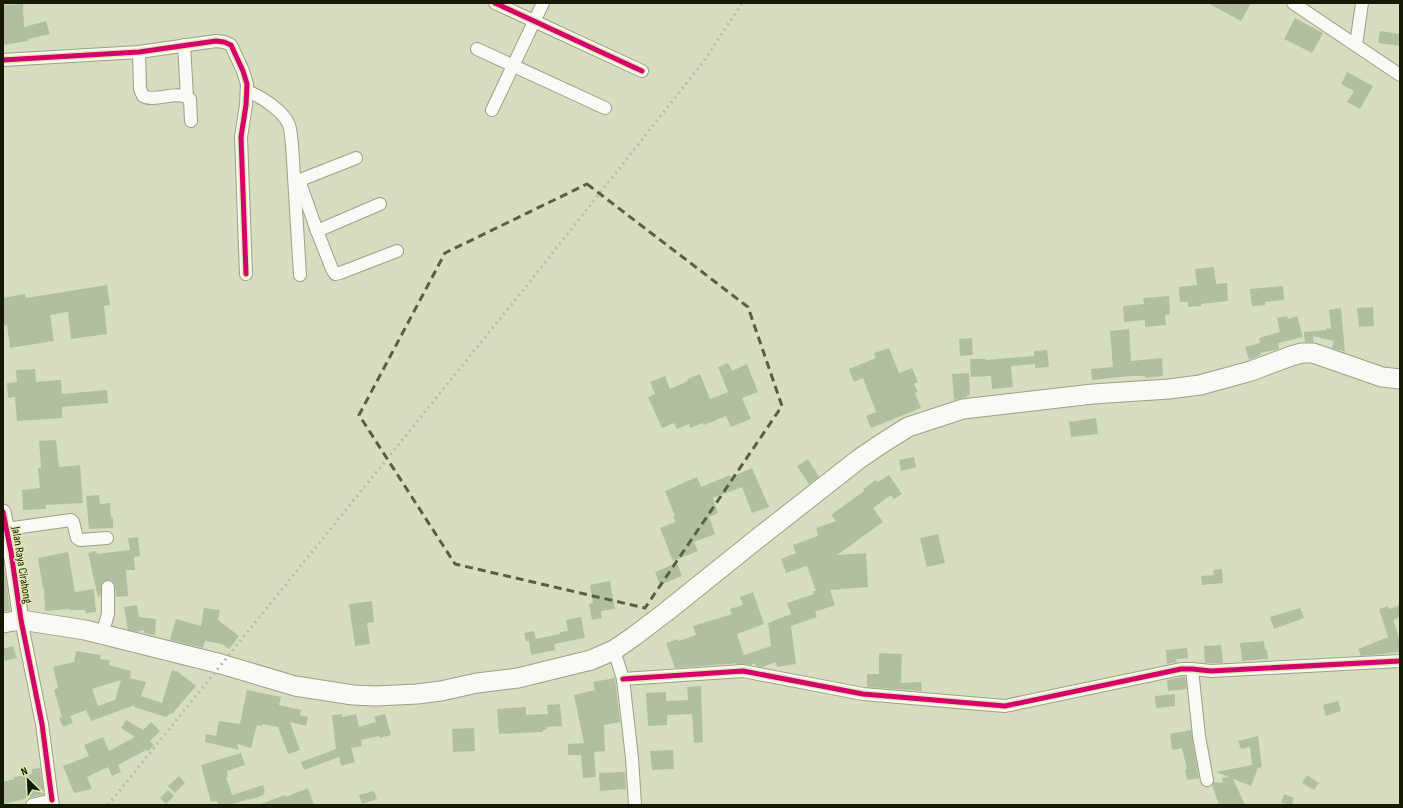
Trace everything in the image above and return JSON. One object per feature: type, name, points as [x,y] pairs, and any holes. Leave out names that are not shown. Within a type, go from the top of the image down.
[{"type":"main road","points":[[12,622],[85,630],[221,664],[295,686],[353,695],[376,696],[416,694],[441,691],[477,683],[518,678],[591,660],[614,650],[660,616],[767,530],[859,459],[908,427],[963,410],[1093,394],[1169,389],[1200,385],[1251,371],[1302,353],[1313,353],[1382,376],[1400,379]]},
{"type":"street","points":[[495,3],[642,71]]},
{"type":"street","points":[[492,110],[543,3]]},
{"type":"street","points":[[1293,3],[1400,75]]},
{"type":"street","points":[[1356,45],[1362,3]]},
{"type":"street","points":[[3,60],[139,52],[216,41],[231,45],[243,71],[247,84],[242,137],[246,274]]},
{"type":"street","points":[[184,45],[187,97],[190,99],[191,120]]},
{"type":"street","points":[[477,49],[604,108]]},
{"type":"street","points":[[139,52],[140,89],[142,96],[148,98],[179,96],[187,97]]},
{"type":"street","points":[[247,91],[269,103],[285,117],[289,125],[297,181],[300,275]]},
{"type":"street","points":[[297,181],[356,158]]},
{"type":"street","points":[[297,181],[316,231],[335,274],[397,251]]},
{"type":"street","points":[[316,231],[380,204]]},
{"type":"street","name":"Jalan Raya Cirahong","points":[[3,512],[11,552],[12,622]]},
{"type":"street","points":[[6,530],[71,520],[73,522],[77,538],[80,540],[107,538]]},
{"type":"street","points":[[102,635],[108,614],[108,587]]},
{"type":"street","points":[[12,622],[42,724],[53,803],[32,805]]},
{"type":"street","points":[[614,650],[623,679],[632,758],[635,805]]},
{"type":"street","points":[[623,679],[743,671],[862,694],[1005,706],[1181,669],[1211,671],[1400,661]]},
{"type":"street","points":[[1192,669],[1199,736],[1208,780]]},
{"type":"highlighted area","points":[[587,184],[748,307],[782,406],[645,608],[455,564],[359,415],[445,253]]},
{"type":"building","points":[[1208,3],[1251,3],[1241,21]]},
{"type":"building","points":[[23,4],[24,27],[46,21],[50,34],[28,39],[28,41],[3,45],[3,5]]},
{"type":"building","points":[[1295,18],[1323,33],[1312,53],[1284,39]]},
{"type":"building","points":[[1380,31],[1400,34],[1400,46],[1378,43]]},
{"type":"building","points":[[1347,72],[1373,86],[1360,109],[1347,102],[1354,91],[1341,84]]},
{"type":"building","points":[[1214,267],[1216,284],[1227,283],[1228,301],[1188,307],[1188,302],[1180,302],[1179,287],[1197,285],[1195,269]]},
{"type":"building","points":[[107,285],[110,305],[104,306],[107,334],[71,339],[68,312],[50,315],[54,341],[10,348],[7,325],[3,326],[3,298],[25,294],[26,298]]},
{"type":"building","points":[[1283,286],[1284,300],[1265,302],[1265,305],[1252,306],[1250,289]]},
{"type":"building","points":[[1169,296],[1170,314],[1165,315],[1166,325],[1145,327],[1145,320],[1124,322],[1123,306],[1144,304],[1143,298]]},
{"type":"building","points":[[1373,307],[1374,326],[1359,327],[1357,308]]},
{"type":"building","points":[[1341,308],[1345,352],[1332,348],[1334,341],[1313,336],[1314,342],[1305,342],[1304,332],[1326,330],[1327,328],[1331,329],[1329,310]]},
{"type":"building","points":[[1287,316],[1288,319],[1297,316],[1303,337],[1278,343],[1279,349],[1260,353],[1261,355],[1249,360],[1245,347],[1260,343],[1259,338],[1280,332],[1277,318]]},
{"type":"building","points":[[1129,329],[1131,361],[1162,358],[1163,376],[1146,378],[1145,376],[1131,376],[1092,380],[1091,369],[1113,367],[1110,331]]},
{"type":"building","points":[[972,338],[973,355],[960,356],[959,339]]},
{"type":"building","points":[[889,348],[899,373],[912,368],[918,382],[914,384],[918,392],[915,393],[921,408],[871,428],[866,416],[876,412],[863,378],[854,382],[849,369],[876,358],[874,353]]},
{"type":"building","points":[[1047,350],[1049,367],[1035,368],[1035,364],[1011,366],[1013,387],[992,389],[991,376],[971,377],[970,359],[986,360],[1034,356],[1034,351]]},
{"type":"building","points":[[728,363],[732,371],[747,364],[758,392],[742,398],[751,419],[731,427],[726,416],[704,425],[703,423],[690,428],[689,424],[677,429],[674,423],[662,428],[648,397],[655,394],[650,382],[665,376],[670,389],[688,381],[687,379],[700,374],[710,399],[728,392],[718,367]]},
{"type":"building","points":[[35,369],[36,382],[61,380],[62,394],[107,390],[108,403],[62,407],[62,418],[17,421],[15,397],[8,398],[7,383],[17,382],[16,370]]},
{"type":"building","points":[[969,373],[970,395],[967,395],[968,397],[954,400],[952,374]]},
{"type":"building","points":[[1096,418],[1098,434],[1071,437],[1069,422]]},
{"type":"building","points":[[56,440],[59,467],[80,465],[83,503],[46,505],[46,509],[23,510],[22,490],[40,488],[38,468],[41,468],[39,441]]},
{"type":"building","points":[[914,457],[916,467],[901,471],[899,460]]},
{"type":"building","points":[[808,459],[819,477],[809,484],[797,466]]},
{"type":"building","points":[[752,468],[769,507],[752,513],[742,487],[713,498],[718,513],[709,517],[715,534],[694,542],[698,551],[673,561],[660,528],[675,522],[673,517],[675,516],[665,491],[697,477],[701,487]]},
{"type":"building","points":[[889,475],[902,494],[894,499],[891,495],[873,508],[883,522],[837,555],[866,553],[868,587],[830,590],[835,605],[815,612],[817,617],[791,626],[796,664],[777,667],[776,662],[762,667],[756,666],[755,663],[751,665],[736,663],[675,668],[666,643],[678,639],[679,641],[696,635],[693,626],[732,614],[730,609],[743,605],[740,597],[753,592],[764,624],[737,634],[744,655],[771,646],[768,623],[791,614],[787,603],[814,594],[813,591],[816,591],[807,566],[786,573],[781,559],[796,553],[793,545],[818,536],[816,528],[836,521],[831,515],[864,491],[863,489],[876,480],[878,482]]},
{"type":"building","points":[[99,495],[100,504],[110,503],[111,517],[113,517],[113,528],[89,529],[86,496]]},
{"type":"building","points":[[938,534],[945,563],[927,567],[920,538]]},
{"type":"building","points":[[138,537],[140,556],[134,557],[135,570],[126,570],[128,596],[116,597],[115,584],[111,580],[108,580],[102,583],[100,596],[98,597],[88,553],[96,551],[97,554],[130,550],[128,538]]},
{"type":"building","points":[[68,552],[75,592],[94,589],[96,612],[86,613],[85,610],[69,609],[45,611],[44,588],[38,558]]},
{"type":"building","points":[[677,563],[682,576],[660,585],[655,572]]},
{"type":"building","points":[[1222,569],[1223,583],[1202,585],[1201,576],[1214,575],[1213,570]]},
{"type":"building","points":[[3,571],[5,571],[10,610],[3,612]]},
{"type":"building","points":[[610,581],[615,609],[601,611],[602,618],[592,620],[589,604],[593,603],[590,585]]},
{"type":"building","points":[[372,601],[374,622],[367,623],[370,644],[355,646],[349,604]]},
{"type":"building","points":[[137,605],[139,617],[156,619],[155,635],[144,633],[144,630],[137,632],[128,630],[124,607]]},
{"type":"building","points":[[1400,605],[1400,617],[1393,620],[1400,640],[1400,652],[1361,656],[1358,649],[1388,637],[1379,609],[1388,606],[1389,609]]},
{"type":"building","points":[[204,608],[220,610],[218,620],[239,636],[229,649],[222,644],[205,641],[203,648],[170,640],[176,619],[201,626]]},
{"type":"building","points":[[1300,608],[1304,618],[1274,629],[1270,617]]},
{"type":"building","points":[[581,617],[585,638],[554,644],[555,650],[531,655],[529,641],[526,641],[524,633],[534,631],[536,639],[560,634],[560,632],[568,631],[566,620]]},
{"type":"building","points":[[1264,641],[1268,659],[1242,661],[1240,643]]},
{"type":"building","points":[[1221,645],[1223,663],[1205,663],[1204,646]]},
{"type":"building","points":[[13,646],[17,658],[5,661],[3,649]]},
{"type":"building","points":[[1187,648],[1188,658],[1176,659],[1177,662],[1167,664],[1166,650]]},
{"type":"building","points":[[76,651],[101,655],[100,659],[110,660],[109,665],[131,671],[130,678],[146,682],[141,696],[162,703],[172,670],[178,672],[196,686],[172,714],[171,713],[166,717],[134,707],[135,705],[91,721],[86,710],[70,716],[73,723],[63,727],[59,718],[62,717],[54,690],[58,688],[53,667],[74,662]],"holes":[[[121,680],[115,700],[98,706],[92,689]]]},
{"type":"building","points":[[879,653],[902,654],[901,683],[921,682],[922,691],[867,687],[867,674],[879,674]]},
{"type":"building","points":[[1185,677],[1187,689],[1168,691],[1167,680]]},
{"type":"building","points":[[615,678],[620,722],[604,725],[605,751],[594,752],[596,777],[583,778],[581,755],[568,755],[568,744],[584,743],[574,695],[595,690],[593,682]]},
{"type":"building","points":[[701,686],[703,742],[694,743],[692,714],[667,715],[667,725],[648,726],[646,693],[666,692],[666,701],[688,700],[687,687]]},
{"type":"building","points":[[247,690],[281,697],[279,705],[301,710],[300,715],[308,717],[306,726],[290,722],[300,750],[288,754],[278,727],[262,724],[262,726],[257,725],[251,748],[237,744],[239,750],[205,742],[206,734],[216,736],[219,721],[240,724]]},
{"type":"building","points":[[1175,694],[1175,706],[1156,708],[1155,696]]},
{"type":"building","points":[[1338,701],[1341,711],[1326,716],[1323,705]]},
{"type":"building","points":[[560,704],[562,726],[547,727],[547,729],[543,730],[543,732],[499,734],[497,709],[526,707],[526,715],[548,714],[547,705]]},
{"type":"building","points":[[342,714],[342,717],[356,714],[359,727],[376,722],[374,717],[385,714],[391,735],[361,740],[362,746],[351,748],[355,762],[341,766],[339,757],[304,770],[301,762],[336,749],[332,715]]},
{"type":"building","points":[[126,720],[143,730],[151,722],[160,731],[150,741],[154,745],[148,751],[146,750],[118,765],[121,772],[112,776],[108,767],[87,777],[92,789],[74,793],[63,766],[89,756],[84,745],[103,737],[109,751],[135,737],[121,728]]},
{"type":"building","points":[[474,728],[475,751],[453,752],[452,729]]},
{"type":"building","points":[[1191,730],[1199,778],[1187,780],[1185,769],[1187,769],[1182,748],[1172,750],[1170,734]]},
{"type":"building","points":[[1258,736],[1262,767],[1258,768],[1251,786],[1233,779],[1245,805],[1219,805],[1212,785],[1214,782],[1223,783],[1222,778],[1229,777],[1216,772],[1252,765],[1250,747],[1241,749],[1238,741]]},
{"type":"building","points":[[673,750],[674,769],[652,770],[650,751]]},
{"type":"building","points":[[241,753],[245,765],[227,771],[228,777],[226,777],[232,795],[263,785],[264,795],[230,805],[219,805],[217,801],[211,802],[201,765]]},
{"type":"building","points":[[40,768],[44,794],[4,804],[3,782],[14,779],[14,777],[32,774],[32,769]]},
{"type":"building","points":[[625,772],[626,789],[600,791],[599,773]]},
{"type":"building","points":[[1307,775],[1319,783],[1314,790],[1302,783]]},
{"type":"building","points":[[179,776],[185,783],[175,793],[168,786]]},
{"type":"building","points":[[308,788],[314,805],[261,805],[285,795],[286,797]]},
{"type":"building","points":[[168,790],[174,796],[166,804],[160,798]]},
{"type":"building","points":[[374,791],[377,799],[362,804],[359,795]]},
{"type":"building","points":[[1284,794],[1294,798],[1292,805],[1281,803]]},
{"type":"railway","points":[[108,805],[528,284],[704,61],[742,3]]},
{"type":"cycle path","points":[[495,3],[642,71]]},
{"type":"cycle path","points":[[3,60],[139,52],[216,41],[231,45],[243,71],[247,84],[246,105],[241,137],[246,274]]},
{"type":"cycle path","points":[[3,512],[11,552],[21,620],[42,724],[52,800]]},
{"type":"cycle path","points":[[623,679],[743,671],[863,694],[1005,706],[1181,669],[1211,671],[1400,661]]}]
